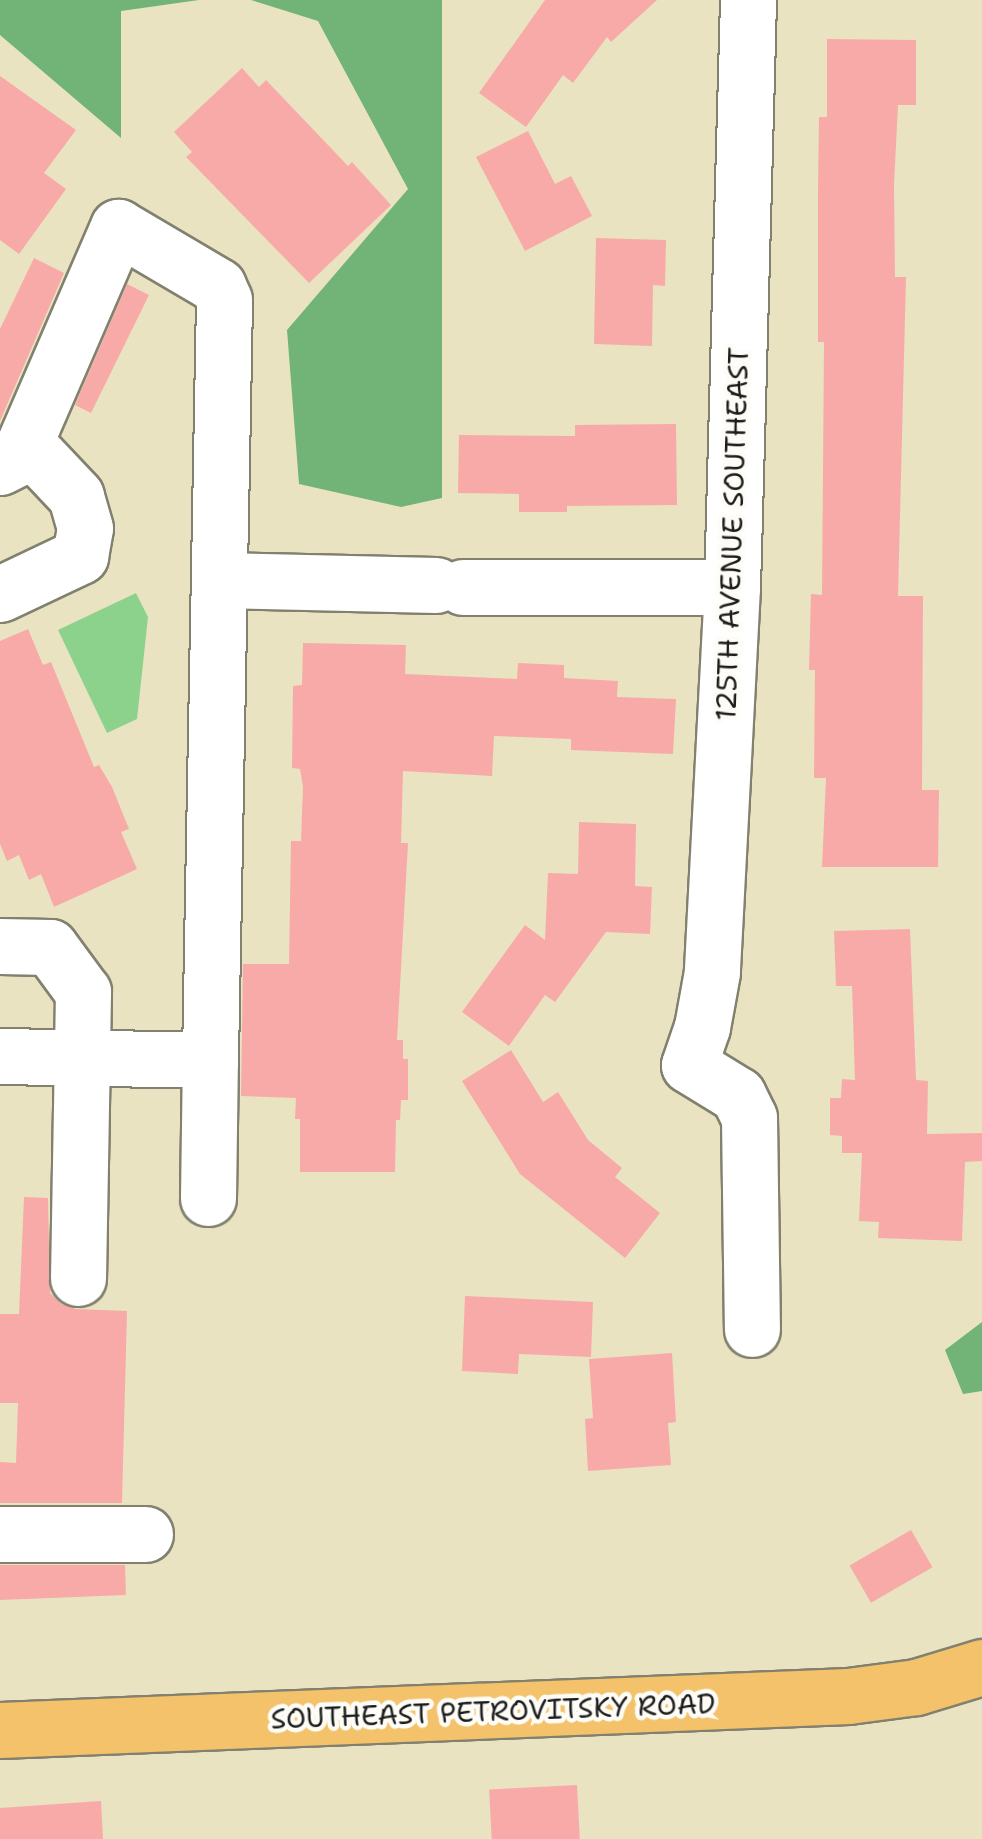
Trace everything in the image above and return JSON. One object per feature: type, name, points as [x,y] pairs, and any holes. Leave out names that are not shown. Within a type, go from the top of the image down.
[{"type":"main road","name":"SOUTHEAST PETROVITSKY ROAD","points":[[0,1730],[848,1696],[916,1687],[982,1668]]},
{"type":"street","name":"125TH AVENUE SOUTHEAST","points":[[748,0],[732,587],[712,972],[702,1027],[689,1065],[738,1095],[749,1118],[752,1330]]},
{"type":"street","points":[[0,594],[80,556],[86,528],[76,496],[12,454],[118,227],[218,286],[224,300],[208,1198]]},
{"type":"street","points":[[219,580],[732,587]]},
{"type":"street","points":[[0,946],[50,947],[83,992],[78,1278]]},
{"type":"street","points":[[0,1056],[210,1060]]},
{"type":"street","points":[[0,1534],[145,1534]]},
{"type":"green space","points":[[0,0],[199,0],[121,11],[121,138],[0,35]]},
{"type":"green space","points":[[251,0],[442,0],[442,498],[401,507],[299,484],[287,330],[408,189],[318,21]]},
{"type":"green space","points":[[136,593],[148,617],[137,719],[107,733],[58,630]]},
{"type":"green space","points":[[982,1322],[982,1391],[963,1394],[945,1350]]},
{"type":"building","points":[[545,0],[657,0],[611,42],[607,37],[573,83],[563,75],[526,127],[479,93]]},
{"type":"building","points":[[827,39],[916,40],[916,105],[898,105],[894,185],[895,277],[906,277],[898,596],[923,596],[922,790],[939,790],[938,867],[822,867],[826,778],[814,778],[815,670],[809,670],[811,594],[822,595],[824,342],[818,342],[818,191],[819,117],[827,117]]},
{"type":"building","points":[[242,68],[259,87],[266,80],[391,205],[309,283],[186,157],[192,152],[174,132]]},
{"type":"building","points":[[0,76],[76,130],[44,173],[66,189],[19,254],[0,240]]},
{"type":"building","points":[[528,131],[555,184],[571,176],[592,216],[525,251],[476,157]]},
{"type":"building","points":[[596,238],[666,240],[665,286],[653,285],[652,346],[594,344]]},
{"type":"building","points":[[34,258],[64,273],[0,421],[0,329]]},
{"type":"building","points":[[127,284],[149,295],[91,413],[75,405]]},
{"type":"building","points":[[676,424],[677,505],[567,506],[567,512],[519,512],[519,494],[458,493],[459,435],[575,436],[575,425]]},
{"type":"building","points":[[28,629],[43,665],[51,662],[94,767],[99,765],[112,787],[129,829],[121,832],[137,869],[54,907],[41,874],[29,880],[19,855],[7,861],[0,844],[0,641]]},
{"type":"building","points":[[303,643],[406,645],[405,674],[517,679],[518,663],[564,665],[564,678],[618,681],[617,697],[676,699],[673,754],[571,750],[571,739],[494,736],[492,776],[403,771],[401,843],[408,843],[397,1040],[403,1040],[403,1059],[408,1059],[408,1100],[401,1100],[400,1120],[396,1120],[395,1172],[300,1172],[296,1098],[241,1096],[243,964],[289,964],[291,841],[301,841],[303,787],[300,769],[292,768],[293,686],[302,685]]},
{"type":"building","points":[[579,822],[636,824],[635,886],[652,887],[650,934],[606,932],[555,1002],[545,995],[509,1046],[462,1012],[525,925],[545,940],[548,873],[578,874]]},
{"type":"building","points":[[910,929],[916,1080],[928,1081],[927,1134],[982,1133],[982,1161],[965,1162],[962,1241],[878,1238],[879,1222],[859,1221],[862,1153],[842,1153],[842,1136],[830,1135],[830,1098],[841,1098],[842,1079],[855,1080],[852,986],[836,986],[834,931]]},
{"type":"building","points":[[511,1050],[543,1102],[558,1092],[588,1140],[622,1168],[615,1177],[660,1213],[625,1258],[520,1174],[462,1081]]},
{"type":"building","points":[[24,1197],[48,1198],[50,1293],[61,1304],[76,1309],[127,1311],[122,1503],[0,1503],[0,1462],[16,1463],[18,1403],[0,1403],[0,1314],[19,1314]]},
{"type":"building","points":[[465,1296],[593,1302],[591,1357],[519,1354],[518,1374],[462,1371]]},
{"type":"building","points":[[672,1353],[676,1422],[668,1423],[671,1465],[588,1471],[585,1419],[593,1418],[589,1359]]},
{"type":"building","points":[[911,1530],[933,1567],[871,1603],[850,1566]]},
{"type":"building","points":[[0,1565],[125,1565],[126,1595],[0,1600]]},
{"type":"building","points":[[577,1785],[580,1839],[492,1839],[489,1790]]},
{"type":"building","points":[[101,1801],[103,1839],[0,1839],[0,1808]]}]
